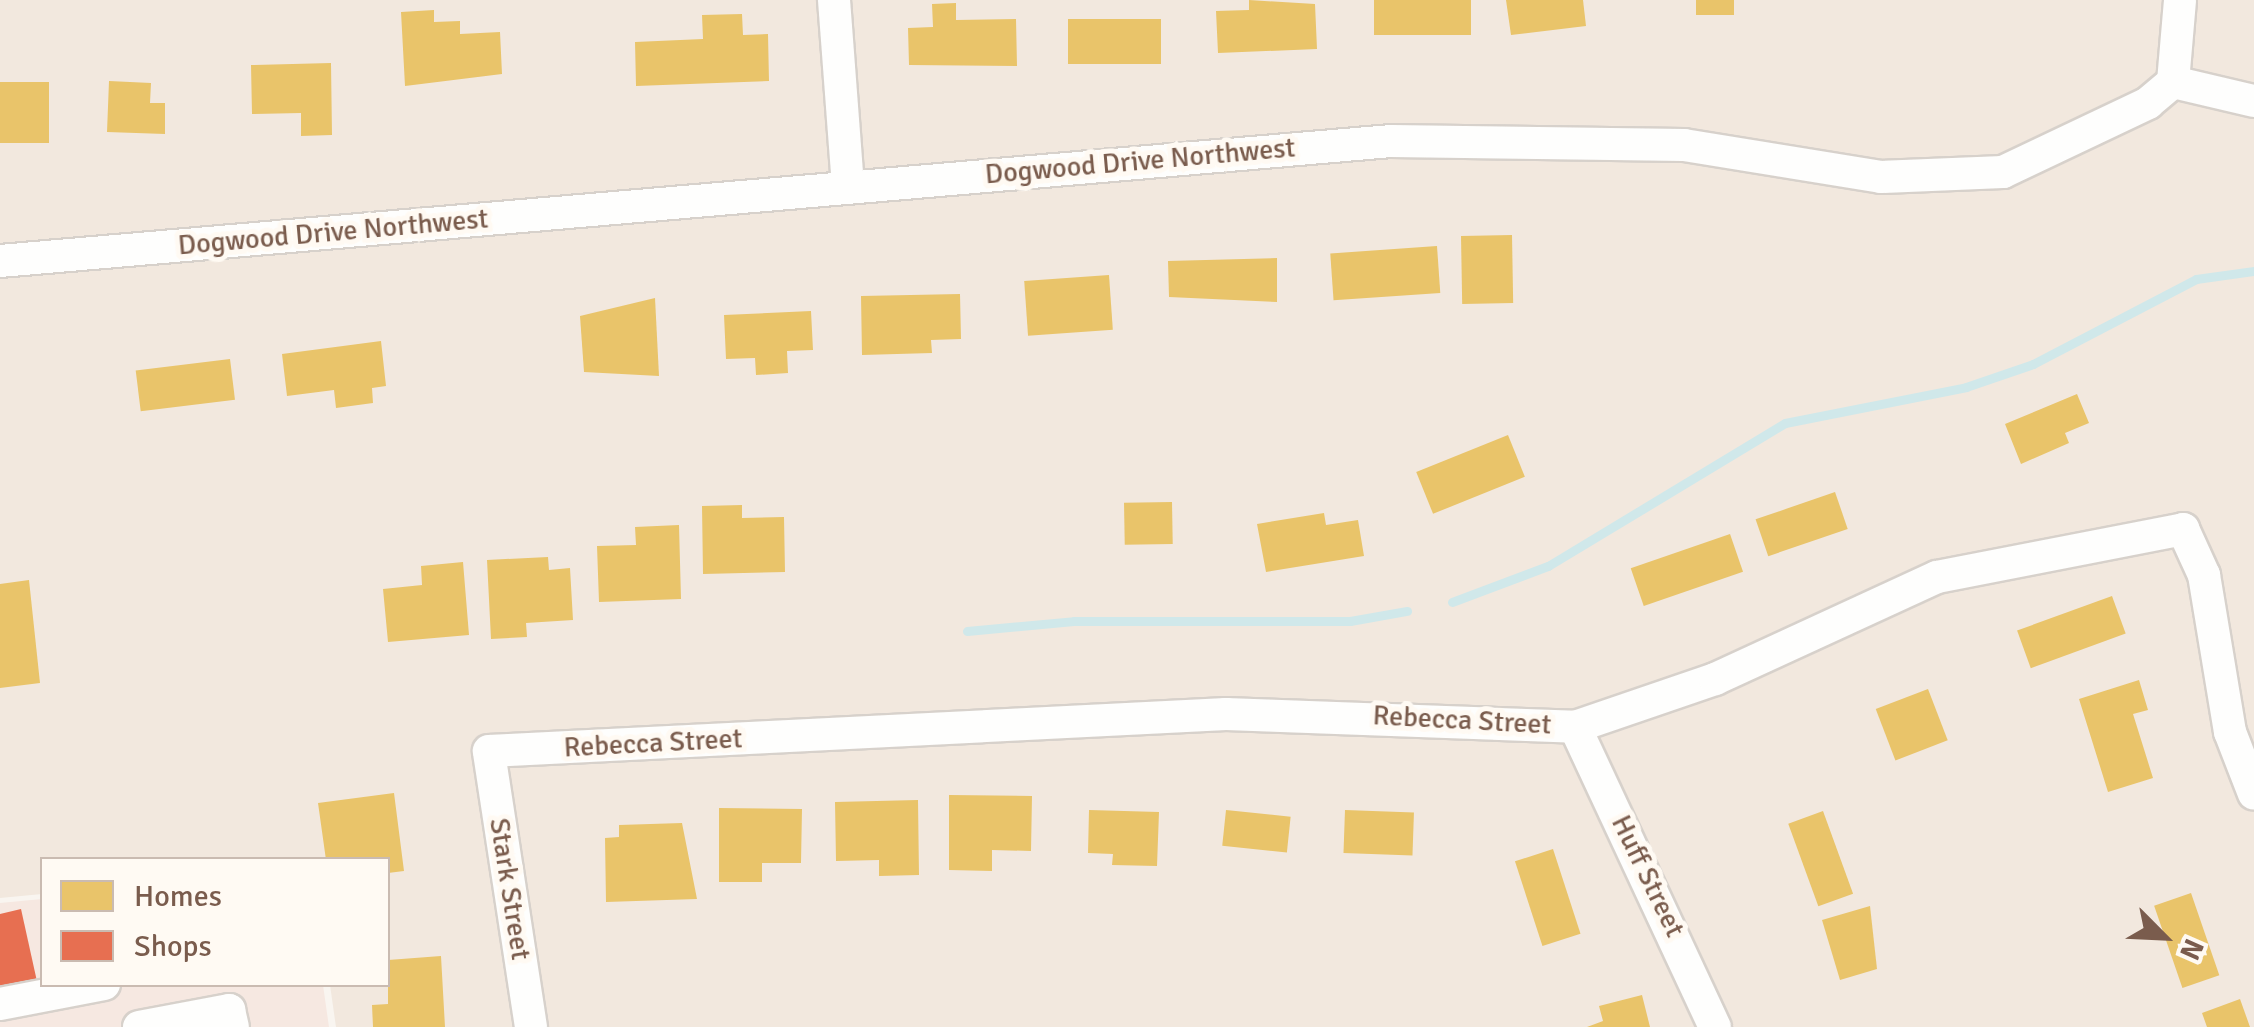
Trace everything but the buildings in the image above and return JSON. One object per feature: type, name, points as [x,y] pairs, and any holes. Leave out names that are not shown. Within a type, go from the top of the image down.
[{"type":"street","points":[[834,0],[848,187]]},
{"type":"street","points":[[2180,0],[2173,82],[2254,101]]},
{"type":"street","name":"Dogwood Drive Northwest","points":[[0,261],[1391,141],[1684,145],[1881,177],[2004,172],[2148,103],[2173,82]]},
{"type":"street","name":"Rebecca Street","points":[[490,751],[1226,714],[1575,727],[1716,679],[1938,576],[2184,529],[2204,575],[2230,732],[2254,794]]},
{"type":"street","name":"Huff Street","points":[[1575,727],[1715,1027]]},
{"type":"street","name":"Stark Street","points":[[490,751],[531,1027]]},
{"type":"street","points":[[0,1004],[88,987]]},
{"type":"street","points":[[139,1027],[229,1010],[233,1027]]},
{"type":"shaded area","points":[[0,0],[2254,0],[2254,1027],[336,1027],[330,987],[390,987],[390,857],[40,857],[40,894],[0,898]]},
{"type":"shaded area","points":[[40,899],[40,987],[323,987],[329,1027],[0,1027],[0,903]]},
{"type":"waterway","points":[[1452,602],[1548,566],[1785,423],[1966,387],[2033,364],[2196,279],[2254,271]]},
{"type":"waterway","points":[[967,631],[1074,621],[1350,621],[1407,611]]}]
